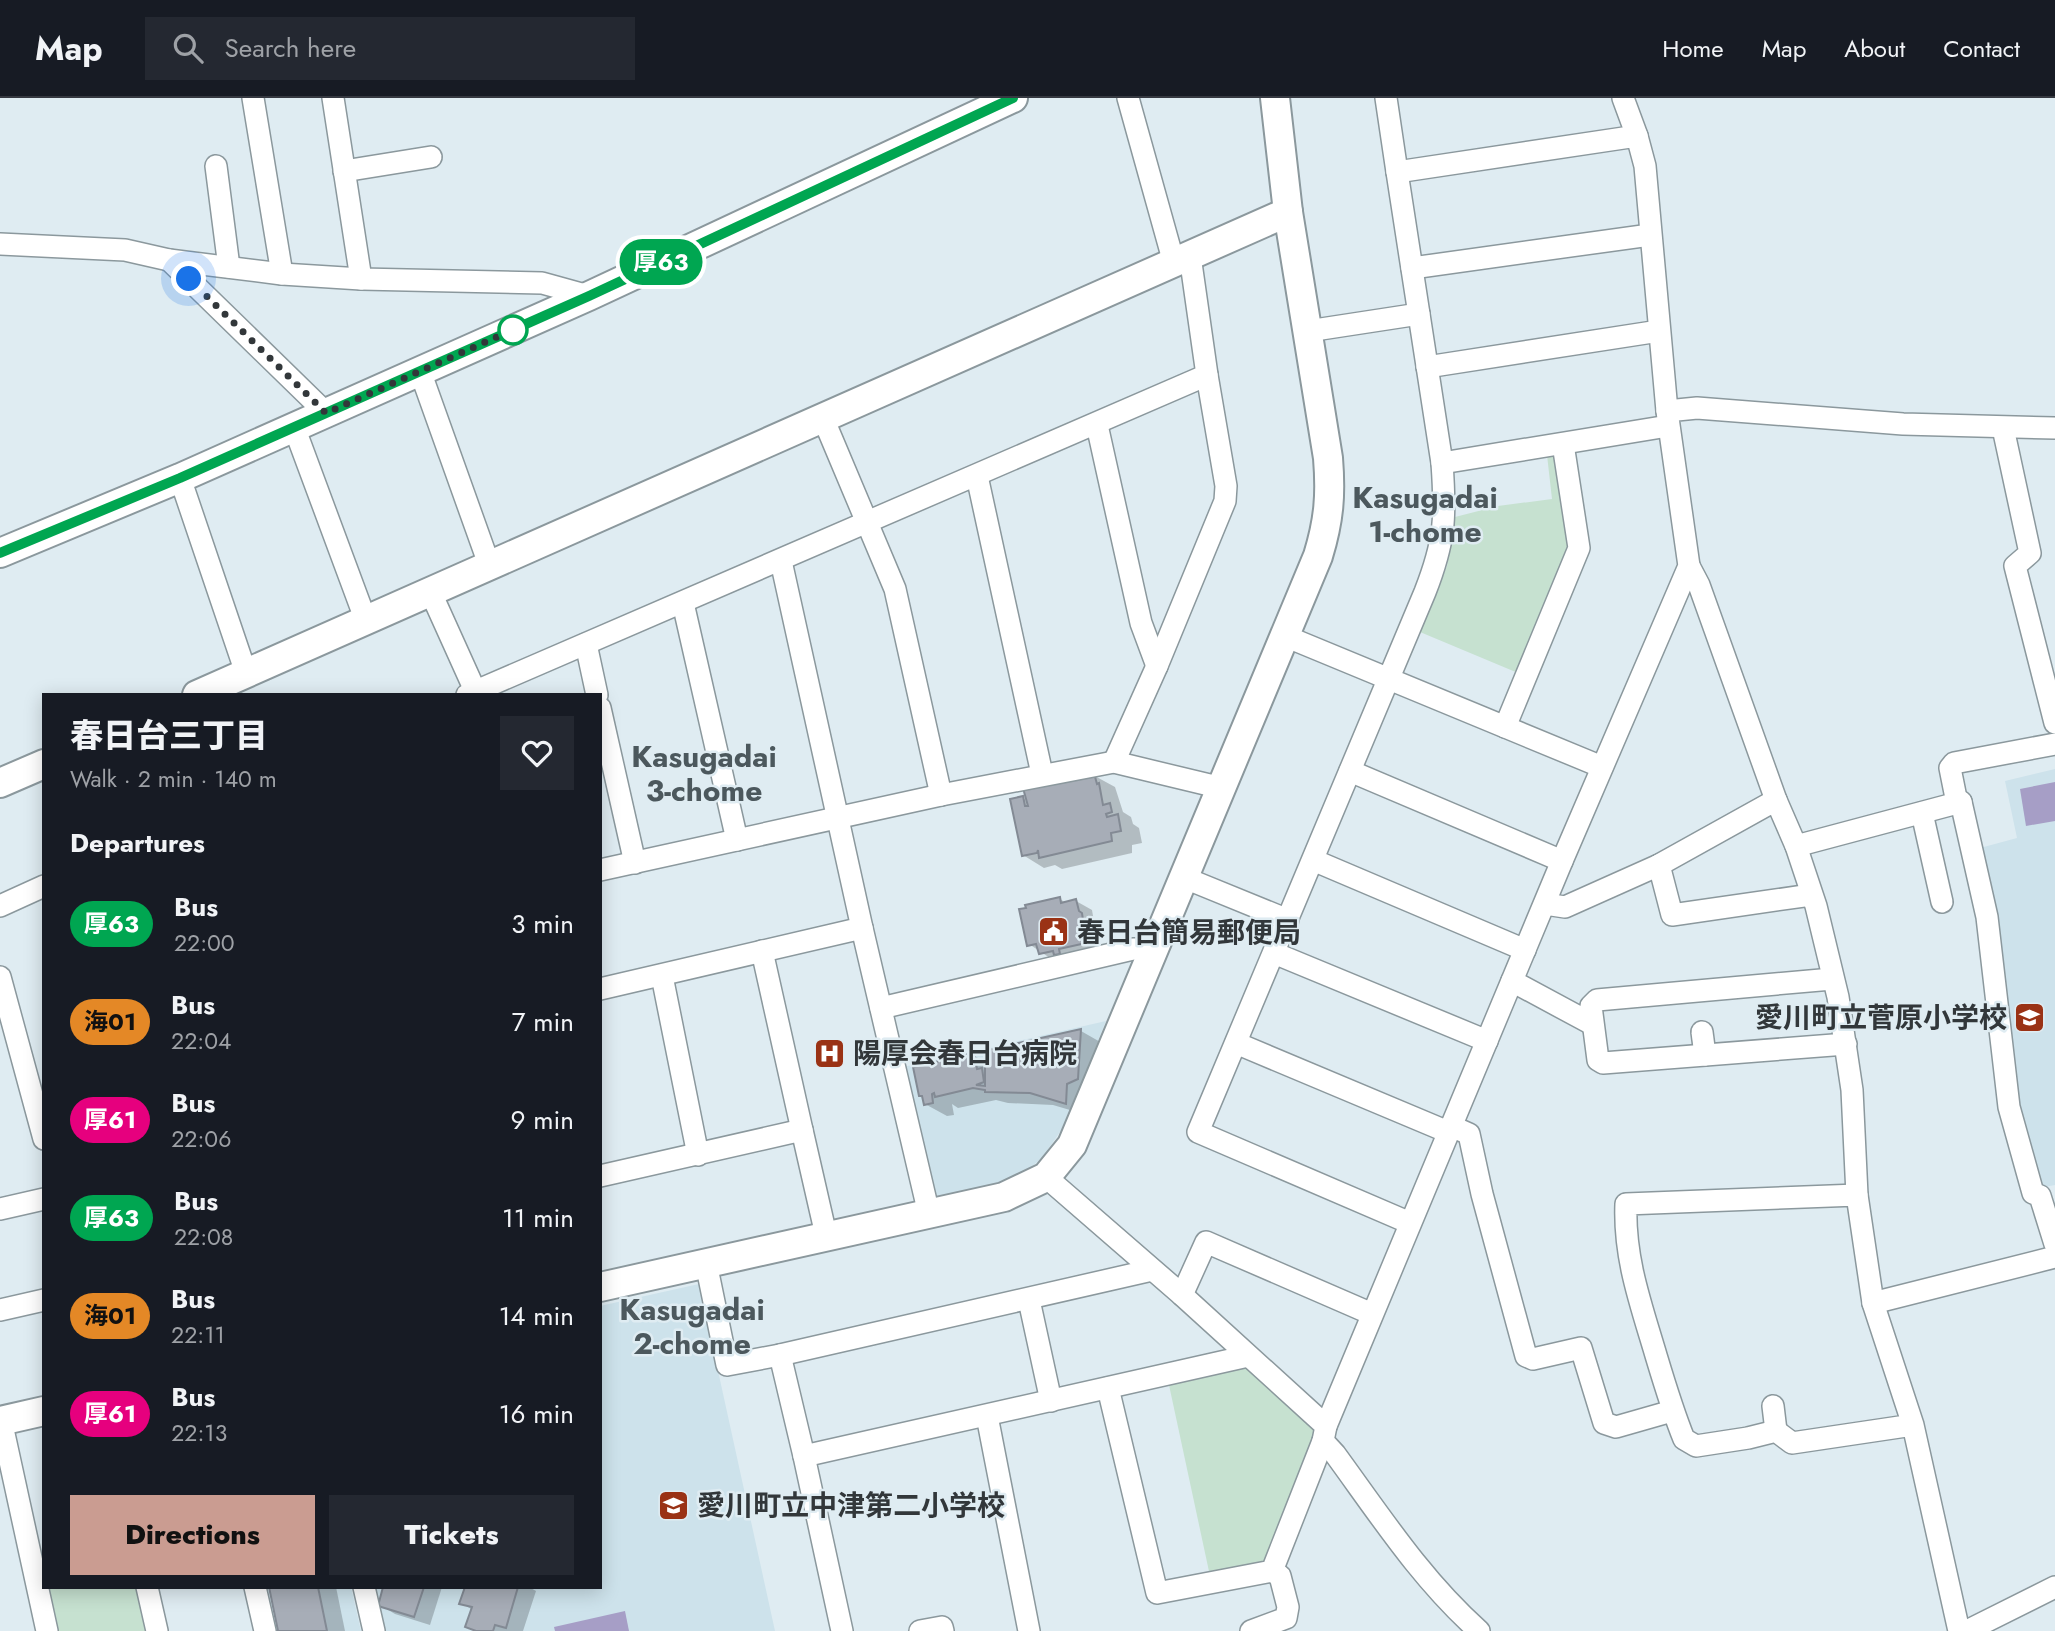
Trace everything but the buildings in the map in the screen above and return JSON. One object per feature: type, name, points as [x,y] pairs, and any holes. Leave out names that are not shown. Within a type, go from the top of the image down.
[{"type":"street","points":[[253,98],[282,274]]},
{"type":"street","points":[[333,98],[361,279]]},
{"type":"street","points":[[1114,762],[1225,501],[1226,486],[1207,375],[1182,259],[1128,98]]},
{"type":"street","points":[[602,1286],[1004,1197],[1046,1177],[1072,1145],[1318,556],[1327,526],[1331,494],[1328,458],[1288,212],[1275,98]]},
{"type":"street","points":[[1386,98],[1442,463],[1444,531],[1437,559],[1389,679],[1198,1132],[1410,1223]]},
{"type":"street","points":[[1623,98],[1645,166],[1668,419],[1689,566],[1699,585],[1816,906],[1838,997],[1846,1044],[1852,1090],[1857,1195],[1873,1303],[1913,1425],[1959,1631]]},
{"type":"street","points":[[0,554],[180,478],[589,296],[999,101]]},
{"type":"street","points":[[1398,172],[1637,136]]},
{"type":"street","points":[[344,171],[431,157]]},
{"type":"street","points":[[216,166],[229,267]]},
{"type":"street","points":[[201,693],[1288,212]]},
{"type":"street","points":[[1412,268],[1650,235]]},
{"type":"street","points":[[0,244],[125,250],[169,260],[282,274],[361,279],[542,283],[589,296]]},
{"type":"street","points":[[169,260],[326,413]]},
{"type":"street","points":[[1308,331],[1419,314]]},
{"type":"street","points":[[1427,367],[1659,331]]},
{"type":"street","points":[[420,371],[490,567]]},
{"type":"street","points":[[431,593],[473,693],[1097,425],[1207,375]]},
{"type":"street","points":[[1442,463],[1563,444],[1668,419],[1697,408],[1903,424],[2055,428]]},
{"type":"street","points":[[823,418],[895,589],[941,795]]},
{"type":"street","points":[[1097,425],[1141,623],[1157,666]]},
{"type":"street","points":[[294,427],[366,621]]},
{"type":"street","points":[[2003,428],[2029,553],[2015,566],[2055,723]]},
{"type":"street","points":[[1505,727],[1579,548],[1563,444]]},
{"type":"street","points":[[977,476],[1042,774]]},
{"type":"street","points":[[180,478],[246,673]]},
{"type":"street","points":[[781,561],[862,928],[929,1214]]},
{"type":"street","points":[[1272,1571],[1372,1314],[1562,860],[1689,566]]},
{"type":"street","points":[[683,603],[737,840]]},
{"type":"street","points":[[1285,636],[1601,768]]},
{"type":"street","points":[[586,644],[597,693]]},
{"type":"street","points":[[602,717],[635,863]]},
{"type":"street","points":[[2055,744],[1954,763],[1950,768],[1956,798],[1961,802],[1987,917],[2009,1107],[2033,1192],[2040,1196],[2055,1244]]},
{"type":"street","points":[[602,870],[941,795],[1114,762],[1165,772],[1222,788]]},
{"type":"street","points":[[0,783],[42,765]]},
{"type":"street","points":[[1350,771],[1562,860]]},
{"type":"street","points":[[1545,904],[1565,907],[1659,865],[1776,800]]},
{"type":"street","points":[[1796,846],[1961,802]]},
{"type":"street","points":[[1922,813],[1942,901]]},
{"type":"street","points":[[1313,860],[1525,950]]},
{"type":"street","points":[[1659,865],[1672,915],[1811,895]]},
{"type":"street","points":[[1185,878],[1289,920]]},
{"type":"street","points":[[0,906],[42,888]]},
{"type":"street","points":[[602,989],[862,928]]},
{"type":"street","points":[[881,1009],[1133,949],[1154,949]]},
{"type":"street","points":[[762,951],[826,1235]]},
{"type":"street","points":[[1275,953],[1487,1041]]},
{"type":"street","points":[[662,976],[698,1155]]},
{"type":"street","points":[[0,977],[42,1132]]},
{"type":"street","points":[[1832,979],[1597,1000],[1591,1006],[1598,1060],[1603,1063],[1846,1044]]},
{"type":"street","points":[[1512,981],[1592,1024]]},
{"type":"street","points":[[1702,1032],[1705,1055]]},
{"type":"street","points":[[1236,1043],[1449,1129],[1469,1134],[1482,1194],[1514,1292],[1526,1356],[1533,1359],[1581,1348],[1604,1423],[1616,1427],[1672,1411]]},
{"type":"street","points":[[602,1176],[802,1130]]},
{"type":"street","points":[[1046,1177],[1248,1356],[1324,1434],[1335,1454],[1422,1574],[1452,1607],[1479,1631]]},
{"type":"street","points":[[1857,1195],[1623,1197],[1625,1239],[1643,1287],[1672,1411],[1684,1439],[1696,1446],[1776,1432],[1792,1443],[1913,1425]]},
{"type":"street","points":[[0,1209],[42,1199]]},
{"type":"street","points":[[1182,1295],[1206,1242],[1372,1314]]},
{"type":"street","points":[[1873,1303],[2055,1257]]},
{"type":"street","points":[[706,1263],[727,1365],[1029,1300],[1152,1270]]},
{"type":"street","points":[[0,1310],[42,1300]]},
{"type":"street","points":[[1029,1300],[1051,1401]]},
{"type":"street","points":[[780,1355],[842,1631]]},
{"type":"street","points":[[804,1456],[1248,1356]]},
{"type":"street","points":[[1108,1388],[1157,1593],[1272,1571],[1280,1576],[1288,1607],[1286,1618],[1253,1628],[1251,1631]]},
{"type":"street","points":[[1773,1406],[1776,1432]]},
{"type":"street","points":[[42,1411],[0,1421],[8,1486],[35,1526],[42,1587]]},
{"type":"street","points":[[987,1416],[1029,1631]]},
{"type":"street","points":[[1967,1631],[2055,1587]]},
{"type":"street","points":[[42,1589],[47,1631]]},
{"type":"street","points":[[147,1589],[157,1631]]},
{"type":"street","points":[[255,1589],[265,1631]]},
{"type":"street","points":[[364,1589],[374,1631]]},
{"type":"street","points":[[920,1631],[942,1627],[943,1631]]},
{"type":"shaded area","name":"愛川町立菅原小学校","points":[[2055,769],[2055,1185],[2044,1187],[2033,1180],[2016,1115],[1980,848],[2017,838],[2005,781]]},
{"type":"shaded area","points":[[2055,782],[2055,821],[2026,826],[2020,789]]},
{"type":"shaded area","points":[[1106,1021],[1064,1126],[1043,1157],[1029,1169],[1002,1183],[933,1197],[903,1067]]},
{"type":"shaded area","name":"愛川町立中津第二小学校","points":[[699,1284],[775,1631],[383,1631],[373,1589],[602,1589],[602,1306]]},
{"type":"shaded area","points":[[264,1589],[351,1589],[361,1631],[274,1631]]},
{"type":"shaded area","points":[[625,1611],[629,1631],[555,1631],[554,1627]]},
{"type":"green space","points":[[1558,453],[1571,549],[1518,673],[1420,632],[1447,566],[1455,517],[1498,506],[1552,499],[1547,455]]},
{"type":"green space","points":[[1244,1365],[1319,1433],[1266,1563],[1210,1576],[1169,1385]]},
{"type":"green space","points":[[45,1589],[138,1589],[147,1631],[54,1631]]},
{"type":"bus line","name":"厚63","points":[[0,553],[180,478],[589,296],[1013,98]]},
{"type":"place","name":"春日台簡易郵便局","points":[[1054,932]]},
{"type":"place","name":"愛川町立菅原小学校","points":[[2030,1017]]},
{"type":"place","name":"陽厚会春日台病院","points":[[830,1053]]},
{"type":"place","name":"愛川町立中津第二小学校","points":[[674,1505]]},
{"type":"district","name":"Kasugadai 1-chome","points":[[1425,515]]},
{"type":"district","name":"Kasugadai 3-chome","points":[[704,774]]},
{"type":"district","name":"Kasugadai 2-chome","points":[[692,1327]]},
{"type":"route","points":[[189,279],[326,413],[517,328],[513,330]]}]
